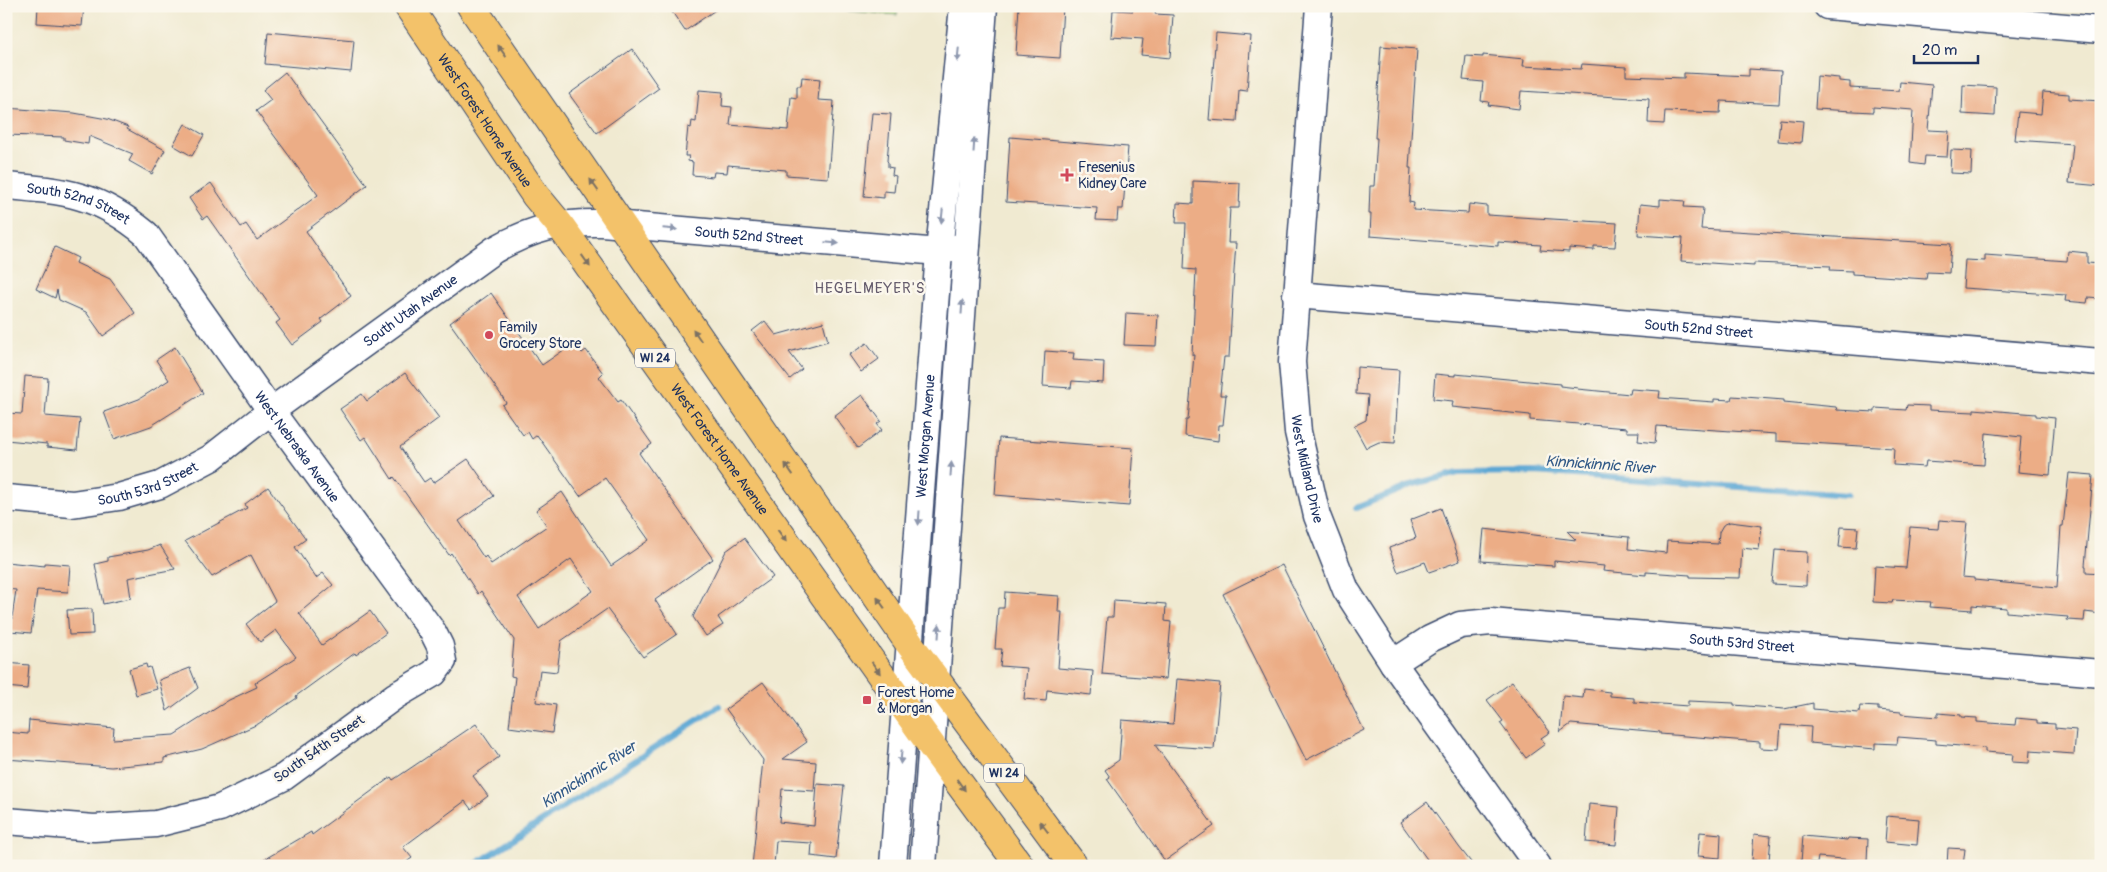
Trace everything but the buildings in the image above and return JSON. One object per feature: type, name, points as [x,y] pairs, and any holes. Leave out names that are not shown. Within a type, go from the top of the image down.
[{"type":"main road","name":"West Forest Home Avenue","points":[[408,6],[535,194],[559,224],[931,745],[1020,866]]},
{"type":"main road","name":"WI 24","points":[[471,6],[909,643],[1074,866]]},
{"type":"street","name":"West Morgan Avenue","points":[[892,866],[939,252],[963,6]]},
{"type":"street","name":"West Morgan Avenue","points":[[923,866],[984,6]]},
{"type":"street","name":"West Midland Drive","points":[[1318,6],[1292,362],[1298,432],[1317,516],[1346,590],[1393,663],[1538,866]]},
{"type":"street","points":[[1827,6],[2101,30]]},
{"type":"street","name":"South 52nd Street","points":[[6,186],[37,188],[82,196],[125,217],[146,234]]},
{"type":"street","name":"South 52nd Street","points":[[559,224],[602,223],[939,252],[967,245]]},
{"type":"street","name":"South Utah Avenue","points":[[271,411],[494,250],[513,239],[559,224]]},
{"type":"street","name":"West Nebraska Avenue","points":[[146,234],[271,411],[432,632],[440,646],[442,661]]},
{"type":"street","name":"South 52nd Street","points":[[1296,295],[2101,362]]},
{"type":"street","name":"South 53rd Street","points":[[6,498],[72,504],[119,497],[160,485],[211,458],[271,411]]},
{"type":"street","name":"South 53rd Street","points":[[1393,663],[1430,639],[1460,625],[1492,622],[2101,673]]},
{"type":"street","name":"South 54th Street","points":[[6,820],[94,828],[156,824],[183,819],[220,808],[284,776],[395,696],[434,673],[442,661]]},
{"type":"green space","points":[[789,6],[898,6],[897,15]]},
{"type":"waterway","name":"Kinnickinnic River","points":[[1356,508],[1414,484],[1458,473],[1535,472],[1848,495]]},
{"type":"waterway","name":"Kinnickinnic River","points":[[473,866],[719,706]]},
{"type":"place","name":"Fresenius Kidney Care","points":[[1067,175]]},
{"type":"place","name":"Family Grocery Store","points":[[489,335]]},
{"type":"place","name":"Forest Home & Morgan","points":[[867,700]]},
{"type":"district","name":"HEGELMEYER'S","points":[[870,288]]}]
